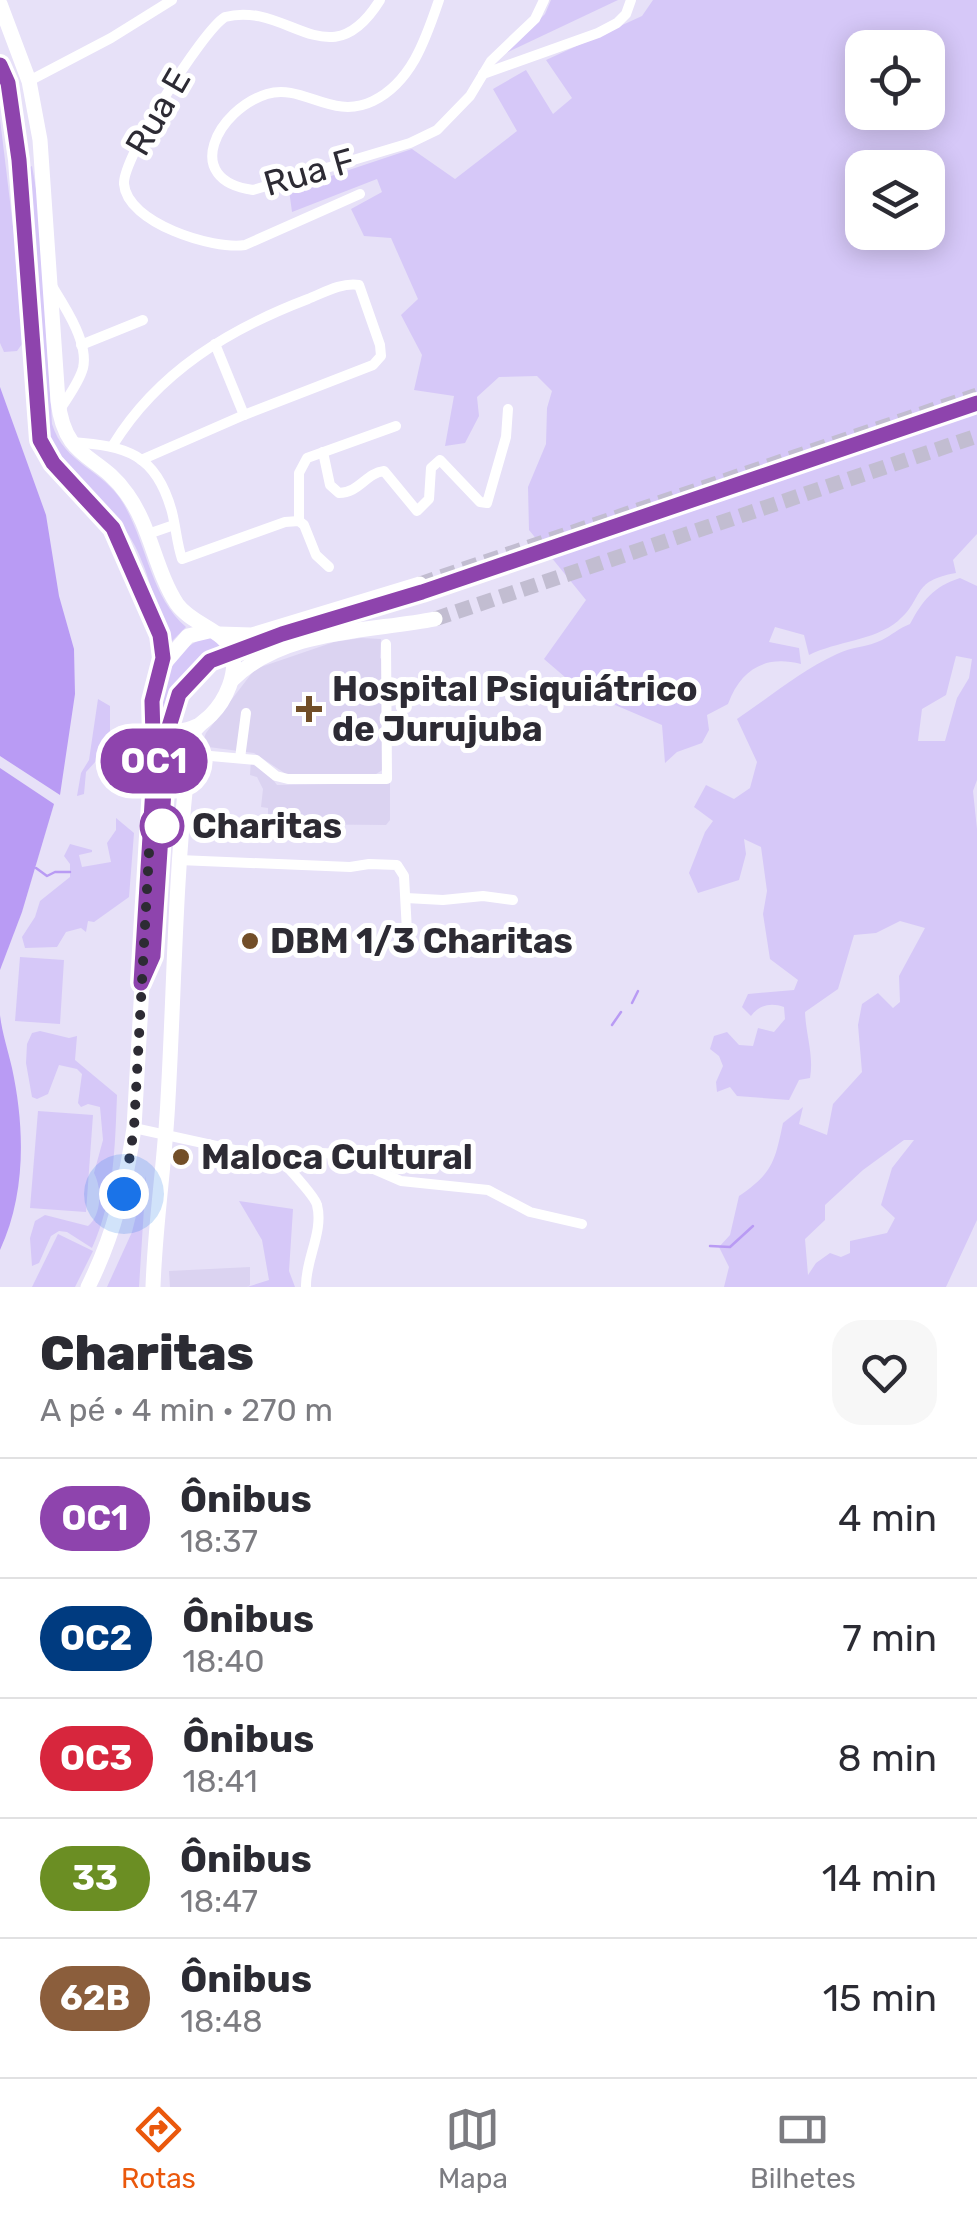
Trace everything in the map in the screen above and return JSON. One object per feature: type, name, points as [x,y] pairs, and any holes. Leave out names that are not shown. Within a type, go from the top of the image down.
[{"type":"main road","points":[[0,4],[29,81],[43,157],[59,412],[70,442],[122,486],[148,534],[177,604],[232,650],[232,680]]},
{"type":"main road","points":[[0,65],[8,83],[27,239],[40,440],[53,463],[117,536],[160,635],[161,669],[152,709],[154,771],[134,1128],[128,1176],[115,1227],[88,1287]]},
{"type":"main road","points":[[161,669],[188,636],[214,632],[252,634],[420,584]]},
{"type":"main road","points":[[152,709],[157,721],[168,730],[188,730],[216,709],[232,680],[254,661],[320,637],[434,619]]},
{"type":"main road","points":[[153,1287],[166,1137],[179,860],[188,754],[197,726]]},
{"type":"street","points":[[29,81],[112,38],[172,0]]},
{"type":"street","name":"Rua E","points":[[360,194],[245,245],[230,247],[149,218],[132,203],[123,180],[139,141],[196,48],[218,22],[230,14],[268,10],[333,35],[354,29],[380,0]]},
{"type":"street","name":"Rua F","points":[[439,0],[407,73],[371,102],[346,109],[288,92],[270,93],[236,111],[214,140],[212,152],[220,176],[230,185],[253,190],[410,144],[452,118],[482,74]]},
{"type":"street","points":[[482,74],[497,54],[535,19],[544,0]]},
{"type":"street","points":[[482,74],[598,33],[617,23],[626,14],[631,0]]},
{"type":"street","points":[[0,108],[14,122]]},
{"type":"street","points":[[113,445],[150,396],[214,344],[268,314],[356,283],[380,345],[381,356],[373,365],[142,460]]},
{"type":"street","points":[[51,286],[81,345],[84,365],[59,412]]},
{"type":"street","points":[[81,345],[143,320]]},
{"type":"street","points":[[214,344],[244,415]]},
{"type":"street","points":[[323,452],[330,485],[338,493],[355,490],[384,471],[417,510],[429,499],[431,468],[440,460],[480,502],[487,503],[506,437],[508,409]]},
{"type":"street","points":[[299,521],[302,465],[323,452],[396,426]]},
{"type":"street","points":[[70,442],[113,445],[142,460],[166,496],[180,556],[186,560],[285,522],[299,521],[321,563],[329,568]]},
{"type":"street","points":[[148,534],[174,525]]},
{"type":"street","points":[[188,754],[262,762],[276,776],[288,778],[387,779],[386,644]]},
{"type":"street","points":[[240,758],[246,713]]},
{"type":"street","points":[[179,860],[350,867],[398,865],[406,898],[408,950]]},
{"type":"street","points":[[406,898],[483,896],[513,900]]},
{"type":"street","points":[[134,1128],[281,1160],[338,1154],[401,1182],[488,1190],[530,1212],[582,1224]]},
{"type":"street","points":[[281,1160],[317,1204],[318,1225],[307,1263],[306,1287]]},
{"type":"shaded area","points":[[551,0],[618,0],[506,53],[545,14]]},
{"type":"shaded area","points":[[653,0],[977,0],[977,534],[953,560],[956,573],[931,581],[898,621],[878,633],[809,655],[804,635],[775,627],[769,642],[799,648],[801,664],[766,663],[747,674],[728,704],[707,715],[709,730],[702,743],[677,752],[665,763],[662,725],[580,690],[544,659],[586,600],[529,530],[528,487],[546,444],[547,408],[552,391],[537,376],[499,377],[477,397],[479,416],[465,443],[445,446],[454,396],[414,390],[422,355],[401,315],[418,299],[391,238],[364,236],[351,209],[382,192],[377,179],[292,212],[289,190],[412,149],[455,179],[517,131],[493,89],[526,70],[553,114],[572,98],[546,60],[642,16]]},
{"type":"shaded area","points":[[0,119],[20,284],[22,344],[17,351],[4,352],[0,343]]},
{"type":"shaded area","points":[[32,166],[38,200],[52,424],[65,449],[106,482],[123,503],[164,600],[186,627],[171,642],[128,534],[65,464],[47,438],[26,169]]},
{"type":"shaded area","points":[[0,387],[46,515],[59,596],[74,649],[75,694],[60,795],[0,756]]},
{"type":"shaded area","points":[[960,578],[977,586],[977,780],[973,791],[977,829],[977,1220],[946,1287],[724,1287],[729,1267],[719,1247],[730,1235],[739,1196],[766,1173],[775,1157],[783,1123],[803,1107],[799,1124],[827,1135],[833,1104],[862,1072],[858,1025],[862,1004],[878,993],[893,1008],[900,1002],[899,976],[925,928],[900,921],[876,933],[854,935],[838,989],[805,1012],[810,1078],[799,1080],[789,1100],[737,1096],[730,1087],[717,1092],[716,1082],[723,1066],[710,1049],[714,1036],[727,1032],[739,1045],[753,1046],[758,1028],[774,1032],[785,1019],[784,1007],[766,1006],[751,1016],[742,1007],[748,994],[794,990],[798,980],[770,959],[763,914],[767,891],[761,847],[744,839],[746,854],[739,880],[698,893],[689,873],[713,821],[694,807],[706,785],[734,799],[750,788],[757,762],[737,719],[823,661],[877,642],[910,624],[930,595]],"holes":[[[956,656],[972,659],[969,678],[957,698],[945,741],[918,741],[922,709],[946,695]],[[904,1140],[914,1140],[892,1168],[881,1205],[895,1218],[887,1233],[850,1241],[850,1253],[841,1257],[830,1253],[808,1275],[805,1239],[825,1220],[825,1205]]]},
{"type":"shaded area","points":[[210,637],[224,648],[187,675],[165,716],[160,704],[163,679],[188,647]]},
{"type":"shaded area","name":"Hospital Psiquiátrico de Jurujuba","points":[[381,639],[380,658],[391,666],[384,769],[376,774],[286,774],[254,753],[201,746],[206,733],[255,669],[334,642]]},
{"type":"shaded area","points":[[98,699],[110,706],[110,731],[117,738],[86,772],[84,794],[77,796],[81,773],[89,760]]},
{"type":"shaded area","points":[[251,759],[260,762],[277,785],[390,783],[390,820],[386,825],[268,824],[268,808],[261,807],[263,789],[257,777],[250,775]]},
{"type":"shaded area","points":[[0,768],[54,804],[0,970]]},
{"type":"shaded area","points":[[116,818],[134,833],[129,897],[94,922],[88,921],[86,932],[81,928],[66,932],[57,947],[25,948],[22,937],[40,901],[70,877],[70,864],[64,856],[70,844],[92,850],[79,855],[82,867],[111,862],[107,843],[116,830]]},
{"type":"shaded area","points":[[20,957],[64,960],[60,1024],[15,1021]]},
{"type":"shaded area","points":[[0,1015],[16,1091],[21,1160],[15,1206],[0,1250]]},
{"type":"shaded area","points":[[40,1031],[69,1038],[77,1036],[75,1060],[117,1095],[109,1192],[92,1248],[59,1231],[51,1236],[39,1263],[32,1266],[30,1238],[35,1221],[45,1215],[88,1226],[93,1221],[99,1201],[94,1173],[103,1140],[100,1107],[81,1107],[78,1103],[82,1074],[77,1069],[59,1065],[48,1094],[32,1097],[27,1044],[32,1033]]},
{"type":"shaded area","points":[[38,1111],[93,1115],[86,1212],[30,1208]]},
{"type":"shaded area","points":[[146,1176],[139,1287],[107,1287],[132,1232]]},
{"type":"shaded area","points":[[239,1201],[293,1209],[289,1271],[295,1287],[247,1287],[269,1280],[262,1240]]},
{"type":"shaded area","points":[[58,1234],[93,1251],[75,1287],[32,1287]]},
{"type":"shaded area","points":[[250,1267],[247,1287],[170,1287],[169,1271]]},
{"type":"waterway","points":[[36,868],[47,876],[70,872]]},
{"type":"waterway","points":[[632,1003],[638,991]]},
{"type":"waterway","points":[[612,1025],[621,1012]]},
{"type":"waterway","points":[[710,1246],[730,1247],[753,1226]]},
{"type":"tunnel","points":[[420,584],[977,395]]},
{"type":"tunnel","points":[[435,619],[977,436]]},
{"type":"bus line","name":"OC1","points":[[0,65],[8,83],[19,160],[40,440],[53,463],[113,528],[150,606],[163,649],[152,701],[154,771],[141,983],[153,956],[168,730],[179,694],[210,661],[232,650],[422,592],[977,403]]},
{"type":"place","name":"Hospital Psiquiátrico de Jurujuba","points":[[309,709]]},
{"type":"place","name":"Charitas","points":[[162,826]]},
{"type":"place","name":"DBM 1/3 Charitas","points":[[250,941]]},
{"type":"place","name":"Maloca Cultural","points":[[181,1157]]},
{"type":"route","points":[[124,1194],[134,1128],[150,834],[162,826]]}]
